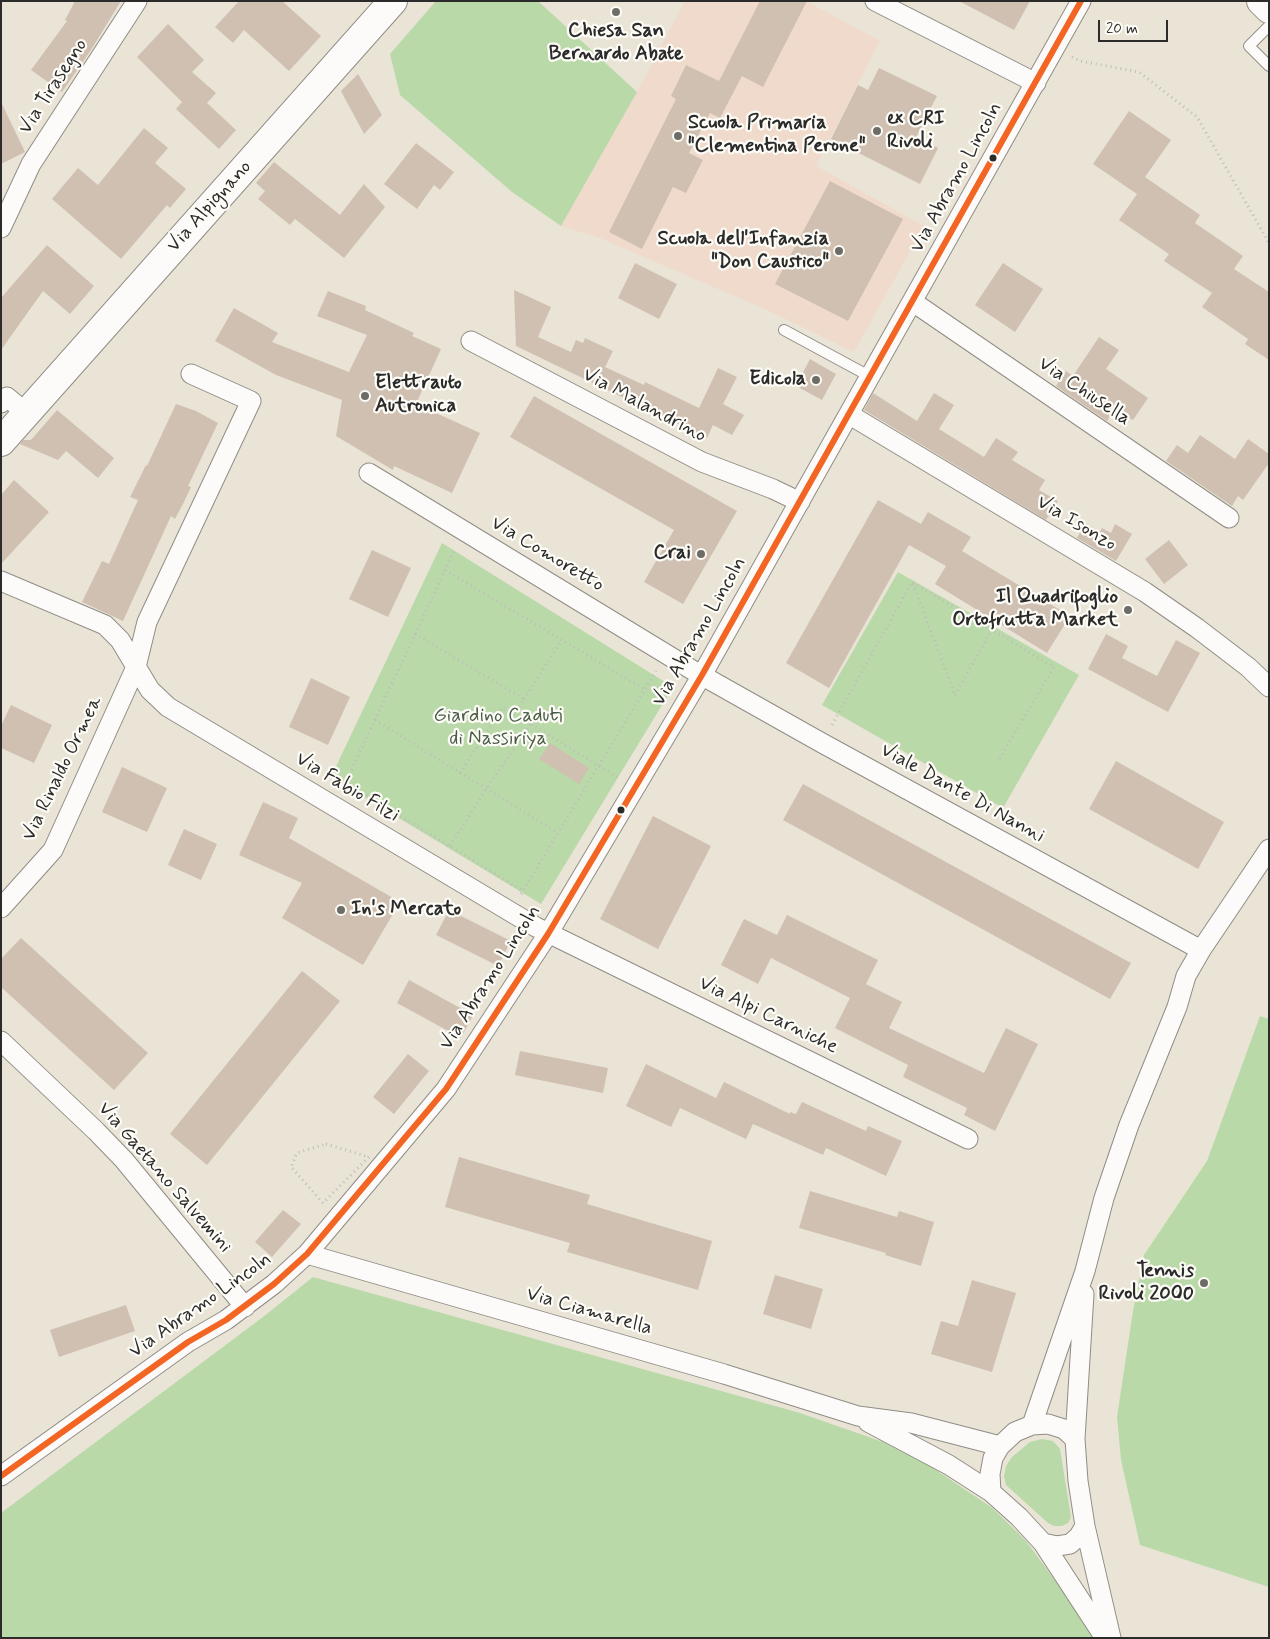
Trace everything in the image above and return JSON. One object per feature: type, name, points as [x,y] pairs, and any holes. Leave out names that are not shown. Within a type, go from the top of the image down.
[{"type":"street","name":"Via Tirasegno","points":[[1,228],[31,164],[137,1]]},
{"type":"street","name":"Via Alpignano","points":[[1,442],[393,1]]},
{"type":"street","points":[[875,1],[1036,83]]},
{"type":"street","name":"Via Abramo Lincoln","points":[[1,1476],[188,1342],[245,1307],[274,1284],[307,1254],[446,1089],[548,934],[702,674],[871,377],[1081,1]]},
{"type":"street","points":[[1261,1],[1269,9]]},
{"type":"street","name":"Via Chiusella","points":[[913,302],[1229,518]]},
{"type":"street","name":"Via Malandrino","points":[[470,341],[702,462],[773,489],[800,502]]},
{"type":"street","points":[[136,667],[147,622],[251,401],[191,374]]},
{"type":"street","points":[[1,403],[7,397],[26,413]]},
{"type":"street","name":"Via Isonzo","points":[[850,414],[1144,592],[1248,667],[1269,687]]},
{"type":"street","name":"Via Comoretto","points":[[369,473],[702,674]]},
{"type":"street","name":"Via Fabio Filzi","points":[[1,581],[105,625],[120,640],[150,690],[168,708],[548,934]]},
{"type":"street","name":"Via Rinaldo Ormea","points":[[1,908],[53,850],[136,667]]},
{"type":"street","name":"Viale Dante Di Nanni","points":[[702,674],[831,748],[1201,950]]},
{"type":"street","points":[[1032,1425],[1085,1271],[1104,1198],[1129,1125],[1176,1007],[1186,976],[1201,950],[1269,849]]},
{"type":"street","name":"Via Alpi Carniche","points":[[548,934],[968,1139]]},
{"type":"street","name":"Via Gaetano Salvemini","points":[[1,1041],[124,1160],[245,1307]]},
{"type":"street","name":"Via Ciamarella","points":[[307,1254],[724,1374],[858,1416],[911,1423],[966,1439],[1000,1446]]},
{"type":"street","points":[[1085,1271],[1075,1439],[1078,1481],[1085,1526],[1111,1638]]},
{"type":"street","name":"Via Ciamarella","points":[[858,1416],[948,1465],[991,1492]]},
{"type":"street","points":[[1075,1439],[1064,1429],[1048,1424],[1032,1425],[1014,1432],[1000,1446],[993,1458],[990,1474],[991,1492],[1019,1516],[1043,1543],[1105,1638]]},
{"type":"street","points":[[1043,1543],[1057,1546],[1070,1544],[1080,1536],[1085,1526]]},
{"type":"lane","points":[[1269,26],[1249,46],[1269,66]]},
{"type":"lane","points":[[784,330],[871,377]]},
{"type":"path","points":[[1055,48],[1080,61],[1139,72],[1197,117],[1269,243]]},
{"type":"path","points":[[334,806],[463,530]]},
{"type":"path","points":[[445,570],[644,690]]},
{"type":"path","points":[[912,582],[955,695],[992,629]]},
{"type":"path","points":[[912,582],[1054,667],[998,762]]},
{"type":"path","points":[[838,714],[912,582]]},
{"type":"path","points":[[415,634],[524,699]]},
{"type":"path","points":[[514,714],[562,640]]},
{"type":"path","points":[[510,912],[666,654]]},
{"type":"path","points":[[460,773],[503,707],[635,788]]},
{"type":"path","points":[[375,720],[558,833]]},
{"type":"path","points":[[450,846],[486,789],[531,724]]},
{"type":"path","points":[[345,782],[523,891]]},
{"type":"path","points":[[326,1144],[369,1157],[323,1203],[291,1167],[297,1153],[326,1144]]},
{"type":"shaded area","points":[[685,1],[806,1],[880,41],[816,166],[924,226],[854,352],[769,311],[600,238],[561,226],[637,92]]},
{"type":"green space","points":[[436,1],[538,1],[637,92],[561,226],[512,192],[400,95],[390,54]]},
{"type":"green space","name":"Giardino Caduti di Nassiriya","points":[[442,543],[673,687],[541,904],[331,777]]},
{"type":"green space","points":[[898,572],[1079,675],[1003,808],[822,705]]},
{"type":"green space","name":"Tennis Rivoli 2000","points":[[1260,1016],[1269,1019],[1269,1587],[1140,1545],[1121,1460],[1117,1417],[1133,1311],[1144,1255],[1207,1161]]},
{"type":"green space","points":[[313,1277],[800,1413],[883,1442],[930,1466],[991,1507],[1026,1541],[1074,1606],[1094,1638],[1,1638],[1,1513],[263,1317]]},
{"type":"green space","points":[[1042,1439],[1053,1441],[1060,1449],[1071,1517],[1068,1523],[1062,1526],[1054,1526],[1048,1523],[1006,1485],[1004,1476],[1006,1466],[1012,1457],[1030,1442]]},
{"type":"building","points":[[75,1],[121,1],[62,92],[31,70],[67,21],[65,20]]},
{"type":"building","points":[[239,1],[282,1],[321,36],[289,71],[244,30],[233,43],[215,27]]},
{"type":"building","name":"Scuola Primaria \"Clementina Perone\"","points":[[760,1],[807,1],[763,87],[742,76],[720,118],[710,113],[689,153],[703,160],[686,193],[673,187],[642,249],[609,232],[676,99],[671,96],[686,65],[719,81]]},
{"type":"building","points":[[959,1],[1030,1],[1014,30]]},
{"type":"building","points":[[168,24],[204,60],[192,72],[216,93],[207,103],[236,130],[219,149],[176,109],[182,102],[137,57]]},
{"type":"building","name":"ex CRI Rivoli","points":[[879,68],[937,96],[916,137],[938,148],[920,184],[831,139],[858,85],[868,90]]},
{"type":"building","points":[[358,74],[382,115],[364,134],[341,91]]},
{"type":"building","points":[[1,102],[25,152],[1,164]]},
{"type":"building","points":[[1129,111],[1171,140],[1145,177],[1200,215],[1195,223],[1243,256],[1234,269],[1269,292],[1269,360],[1245,344],[1248,339],[1202,307],[1212,293],[1164,261],[1169,254],[1119,220],[1137,194],[1093,164]]},
{"type":"building","points":[[144,128],[168,148],[155,163],[186,189],[170,208],[167,205],[121,259],[52,199],[78,168],[98,185]]},
{"type":"building","points":[[416,143],[454,172],[440,190],[434,185],[417,209],[384,184]]},
{"type":"building","points":[[274,162],[340,215],[364,184],[385,207],[344,258],[295,219],[290,225],[258,199],[265,191],[256,183]]},
{"type":"building","name":"Scuola dell'Infanzia \"Don Caustico\"","points":[[830,181],[903,219],[848,321],[775,284]]},
{"type":"building","points":[[47,245],[94,286],[70,314],[43,291],[1,350],[1,298]]},
{"type":"building","points":[[635,263],[677,284],[659,319],[618,298]]},
{"type":"building","points":[[1003,263],[1043,289],[1015,332],[975,305]]},
{"type":"building","points":[[514,290],[551,307],[538,337],[571,352],[576,340],[583,343],[585,338],[613,351],[605,367],[644,385],[645,382],[699,408],[718,368],[737,377],[723,404],[744,415],[732,435],[713,425],[707,438],[516,346]]},
{"type":"building","points":[[328,291],[366,306],[365,310],[414,333],[412,336],[441,349],[416,404],[480,433],[452,493],[394,466],[393,470],[336,436],[342,400],[276,375],[215,341],[234,308],[278,333],[272,342],[349,372],[367,335],[317,316]]},
{"type":"building","points":[[1099,337],[1119,350],[1106,369],[1148,398],[1133,420],[1114,410],[1107,421],[1056,386],[1066,371],[1073,376]]},
{"type":"building","name":"Edicola","points":[[810,359],[836,374],[822,400],[796,386]]},
{"type":"building","points":[[873,393],[917,421],[934,393],[954,405],[939,429],[984,457],[996,438],[1018,452],[1012,460],[1045,480],[1039,490],[1058,501],[1046,520],[864,410]]},
{"type":"building","points":[[534,396],[737,511],[683,604],[644,582],[674,530],[510,437]]},
{"type":"building","points":[[176,404],[196,411],[218,423],[188,486],[191,487],[184,502],[175,519],[171,516],[123,621],[82,602],[102,561],[109,564],[138,500],[130,497]]},
{"type":"building","points":[[57,410],[114,458],[98,478],[66,451],[58,460],[20,444],[23,440],[31,440]]},
{"type":"building","points":[[1200,435],[1235,459],[1248,439],[1269,454],[1269,463],[1243,500],[1238,496],[1232,506],[1166,461],[1177,445],[1188,453]]},
{"type":"building","points":[[14,480],[49,512],[1,564],[1,495]]},
{"type":"building","points":[[878,500],[921,524],[928,512],[971,537],[962,551],[1070,616],[1047,653],[935,584],[946,566],[909,545],[829,688],[786,663]]},
{"type":"building","points":[[1085,523],[1100,532],[1102,528],[1111,533],[1115,524],[1132,534],[1116,561],[1077,538]]},
{"type":"building","points":[[1169,540],[1188,565],[1164,584],[1145,559]]},
{"type":"building","points":[[372,550],[411,568],[388,617],[349,599]]},
{"type":"building","points":[[1106,634],[1128,646],[1122,658],[1157,676],[1176,640],[1200,653],[1168,712],[1088,669]]},
{"type":"building","points":[[311,678],[350,697],[328,745],[289,727]]},
{"type":"building","points":[[11,705],[52,725],[34,763],[1,748],[1,726]]},
{"type":"building","points":[[550,743],[589,768],[579,784],[539,759]]},
{"type":"building","points":[[1116,761],[1224,822],[1198,869],[1089,809]]},
{"type":"building","points":[[122,767],[167,788],[147,832],[102,812]]},
{"type":"building","points":[[803,784],[1131,963],[1110,999],[783,820]]},
{"type":"building","name":"In's Mercato","points":[[263,802],[298,818],[289,838],[400,902],[363,965],[282,918],[302,883],[239,855]]},
{"type":"building","points":[[653,816],[711,846],[658,949],[600,919]]},
{"type":"building","points":[[184,829],[217,844],[201,880],[168,865]]},
{"type":"building","points":[[449,910],[511,941],[498,966],[436,935]]},
{"type":"building","points":[[787,915],[878,960],[866,984],[902,1002],[889,1028],[984,1073],[1006,1028],[1038,1044],[995,1131],[964,1115],[967,1108],[903,1077],[908,1065],[835,1028],[850,998],[771,958],[758,984],[721,965],[744,919],[777,935]]},
{"type":"building","points":[[21,938],[148,1053],[114,1090],[1,987],[1,959]]},
{"type":"building","points":[[302,971],[340,1001],[207,1165],[170,1134]]},
{"type":"building","points":[[409,980],[473,1015],[461,1038],[397,1003]]},
{"type":"building","points":[[520,1051],[608,1068],[603,1093],[515,1075]]},
{"type":"building","points":[[408,1054],[429,1071],[394,1114],[373,1097]]},
{"type":"building","points":[[646,1064],[716,1098],[724,1082],[790,1114],[790,1112],[796,1114],[802,1102],[866,1131],[868,1126],[902,1141],[886,1176],[826,1148],[823,1155],[753,1124],[746,1139],[680,1108],[671,1127],[626,1106]]},
{"type":"building","points":[[459,1157],[590,1195],[587,1204],[712,1241],[698,1290],[567,1252],[570,1243],[445,1207]]},
{"type":"building","points":[[810,1191],[897,1217],[899,1211],[934,1222],[921,1266],[885,1255],[886,1253],[799,1228]]},
{"type":"building","points":[[283,1210],[301,1224],[272,1257],[255,1242]]},
{"type":"building","points":[[775,1275],[823,1289],[811,1329],[763,1314]]},
{"type":"building","points":[[972,1280],[1016,1293],[992,1372],[931,1354],[941,1321],[958,1326]]},
{"type":"building","points":[[126,1305],[135,1331],[59,1357],[50,1330]]},
{"type":"transit line","points":[[1,1476],[188,1342],[226,1320],[274,1284],[307,1254],[446,1089],[548,934],[702,675],[1081,1]]},
{"type":"place","name":"Chiesa San Bernardo Abate","points":[[616,12]]},
{"type":"place","name":"ex CRI Rivoli","points":[[877,131]]},
{"type":"place","name":"Scuola Primaria \"Clementina Perone\"","points":[[678,136]]},
{"type":"place","name":"Scuola dell'Infanzia \"Don Caustico\"","points":[[839,251]]},
{"type":"place","name":"Edicola","points":[[816,380]]},
{"type":"place","name":"Elettrauto Autronica","points":[[365,396]]},
{"type":"place","name":"Crai","points":[[701,554]]},
{"type":"place","name":"Il Quadrifoglio Ortofrutta Market","points":[[1128,610]]},
{"type":"place","name":"In's Mercato","points":[[341,910]]},
{"type":"place","name":"Tennis Rivoli 2000","points":[[1204,1283]]}]
